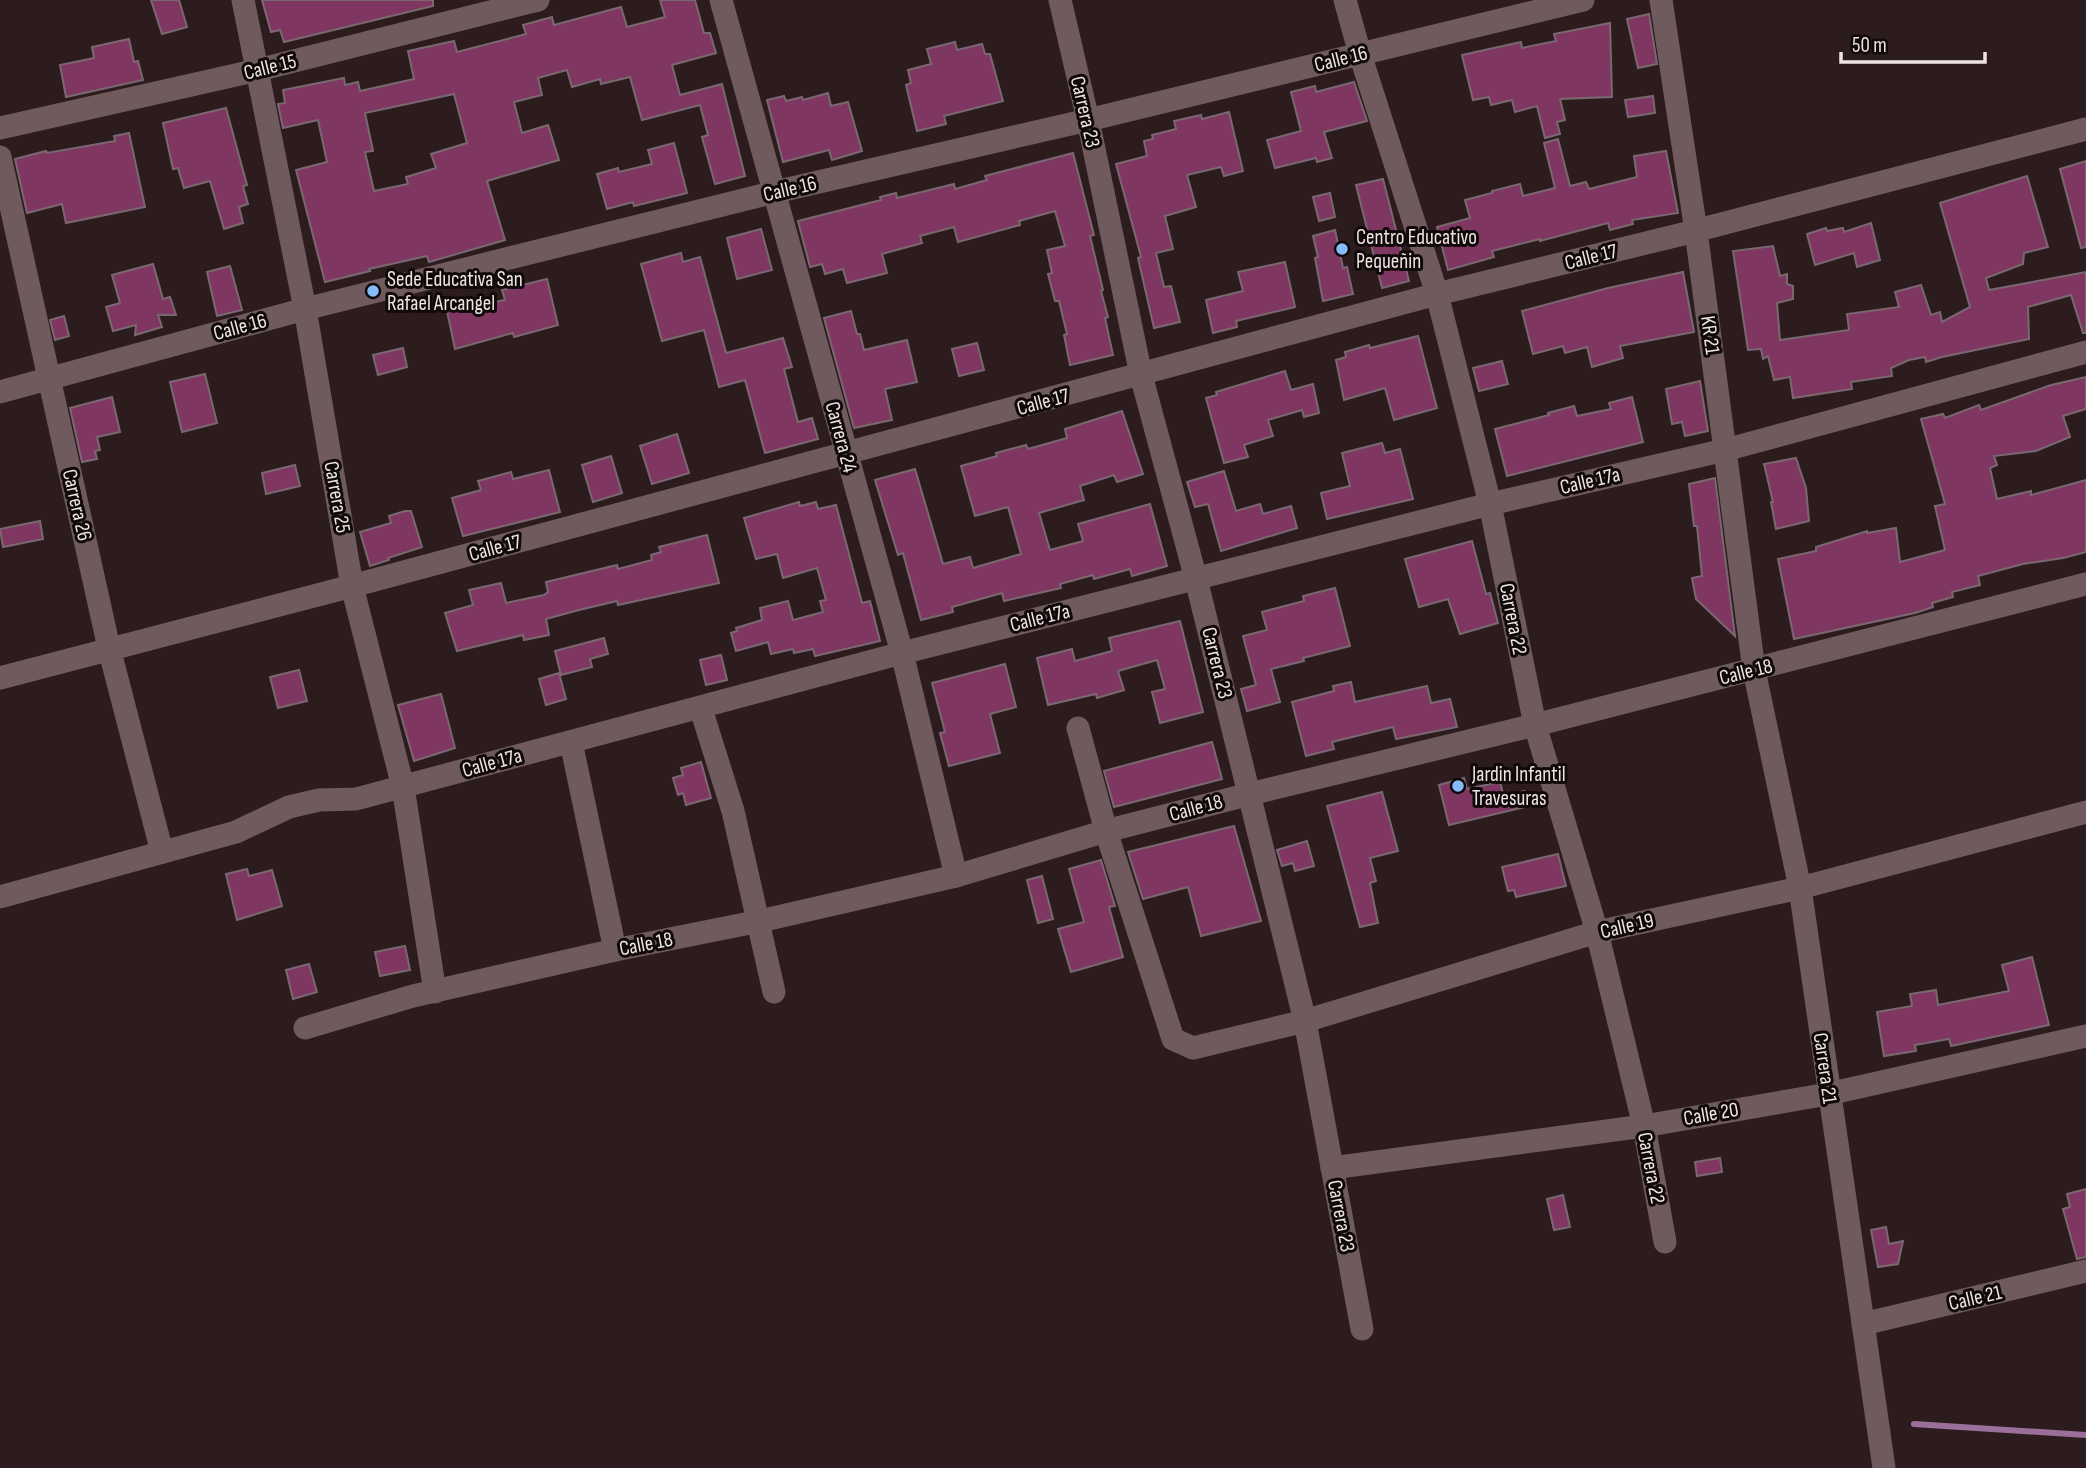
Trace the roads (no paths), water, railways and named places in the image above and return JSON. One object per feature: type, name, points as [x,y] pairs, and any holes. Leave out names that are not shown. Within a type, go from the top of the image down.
[{"type":"street","name":"Carrera 25","points":[[243,0],[305,309],[352,586],[402,787],[435,992]]},
{"type":"street","name":"Calle 15","points":[[0,128],[258,70],[538,0]]},
{"type":"street","name":"Carrera 24","points":[[721,0],[902,653],[956,876]]},
{"type":"street","name":"Carrera 23","points":[[1060,0],[1141,375],[1196,579],[1304,1021],[1363,1329]]},
{"type":"street","name":"Carrera 22","points":[[1345,0],[1437,294],[1490,504],[1535,725],[1597,932],[1644,1126],[1665,1242]]},
{"type":"street","name":"Calle 16","points":[[0,391],[305,309],[775,192],[1088,120],[1583,0]]},
{"type":"street","name":"KR 21","points":[[1661,0],[1696,231],[1754,670]]},
{"type":"street","name":"Calle 17","points":[[0,678],[1437,294],[1696,231],[2086,129]]},
{"type":"street","name":"Carrera 26","points":[[0,157],[109,648],[162,852]]},
{"type":"street","name":"Calle 17a","points":[[0,897],[236,832],[289,807],[319,800],[356,799],[701,709],[902,653],[1490,504],[1725,450],[2086,352]]},
{"type":"street","name":"Calle 18","points":[[305,1028],[413,996],[956,876],[1106,831],[1754,670],[2086,584]]},
{"type":"street","name":"Carrera 21","points":[[1754,670],[1800,888],[1884,1468]]},
{"type":"street","points":[[701,709],[733,811],[774,992]]},
{"type":"street","points":[[1078,728],[1106,831]]},
{"type":"street","points":[[571,742],[615,950]]},
{"type":"street","name":"Calle 19","points":[[1106,831],[1173,1039],[1193,1048],[1304,1021],[1597,932],[1800,888],[2086,812]]},
{"type":"street","name":"Calle 20","points":[[1332,1168],[1644,1126],[1828,1094],[2086,1036]]},
{"type":"street","name":"Calle 21","points":[[1863,1324],[2086,1271]]},
{"type":"waterway","points":[[1914,1424],[2086,1435]]},
{"type":"place","name":"Centro Educativo Pequeñin","points":[[1342,249]]},
{"type":"place","name":"Sede Educativa San Rafael Arcangel","points":[[373,291]]},
{"type":"place","name":"Jardin Infantil Travesuras","points":[[1458,786]]}]
